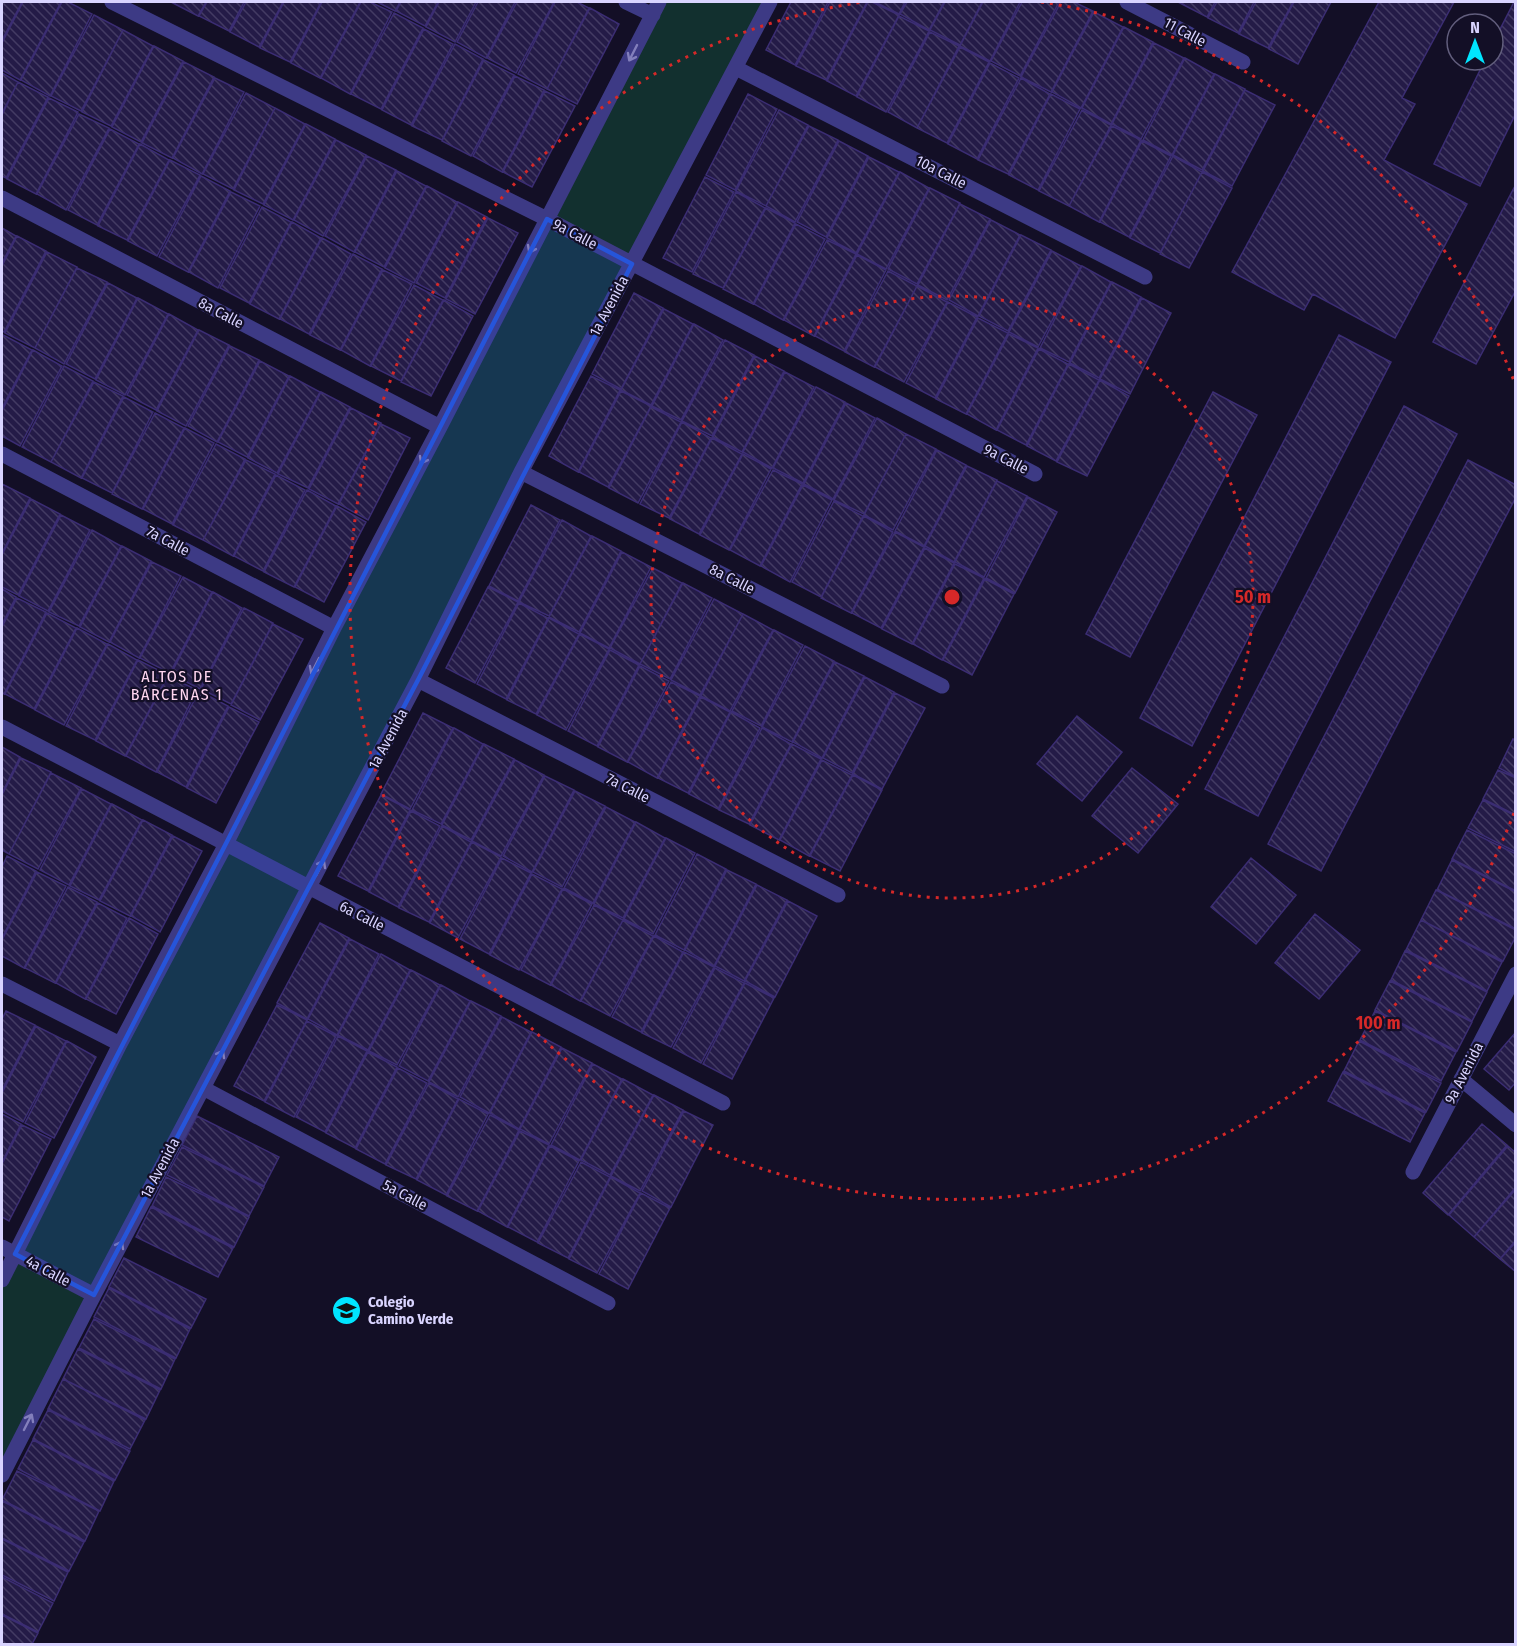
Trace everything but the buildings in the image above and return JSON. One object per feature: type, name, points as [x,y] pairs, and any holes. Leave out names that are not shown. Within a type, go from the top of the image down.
[{"type":"street","name":"9a Calle","points":[[112,2],[547,219],[1035,474]]},
{"type":"street","points":[[2,1280],[8,1251],[226,844],[334,628],[656,8],[626,2]]},
{"type":"street","name":"1a Avenida","points":[[2,1474],[418,680],[521,472],[770,2]]},
{"type":"street","name":"11 Calle","points":[[1127,2],[1243,62]]},
{"type":"street","name":"10a Calle","points":[[736,68],[1145,277]]},
{"type":"street","name":"8a Calle","points":[[2,198],[440,427]]},
{"type":"street","name":"7a Calle","points":[[2,454],[334,628]]},
{"type":"street","name":"8a Calle","points":[[521,472],[942,686]]},
{"type":"street","name":"7a Calle","points":[[418,680],[838,895]]},
{"type":"street","name":"6a Calle","points":[[2,727],[723,1103]]},
{"type":"street","name":"9a Avenida","points":[[1413,1172],[1515,974]]},
{"type":"street","points":[[2,984],[120,1044]]},
{"type":"street","points":[[1461,1079],[1515,1125]]},
{"type":"street","name":"5a Calle","points":[[203,1088],[608,1303]]},
{"type":"street","name":"4a Calle","points":[[8,1251],[94,1295]]},
{"type":"highlighted area","points":[[547,219],[632,264],[418,680],[94,1295],[15,1254]]},
{"type":"green space","points":[[659,2],[770,2],[2,1475],[2,1280]]},
{"type":"place","name":"Colegio Camino Verde","points":[[347,1311]]},
{"type":"district","name":"ALTOS DE BÁRCENAS 1","points":[[177,685]]}]
